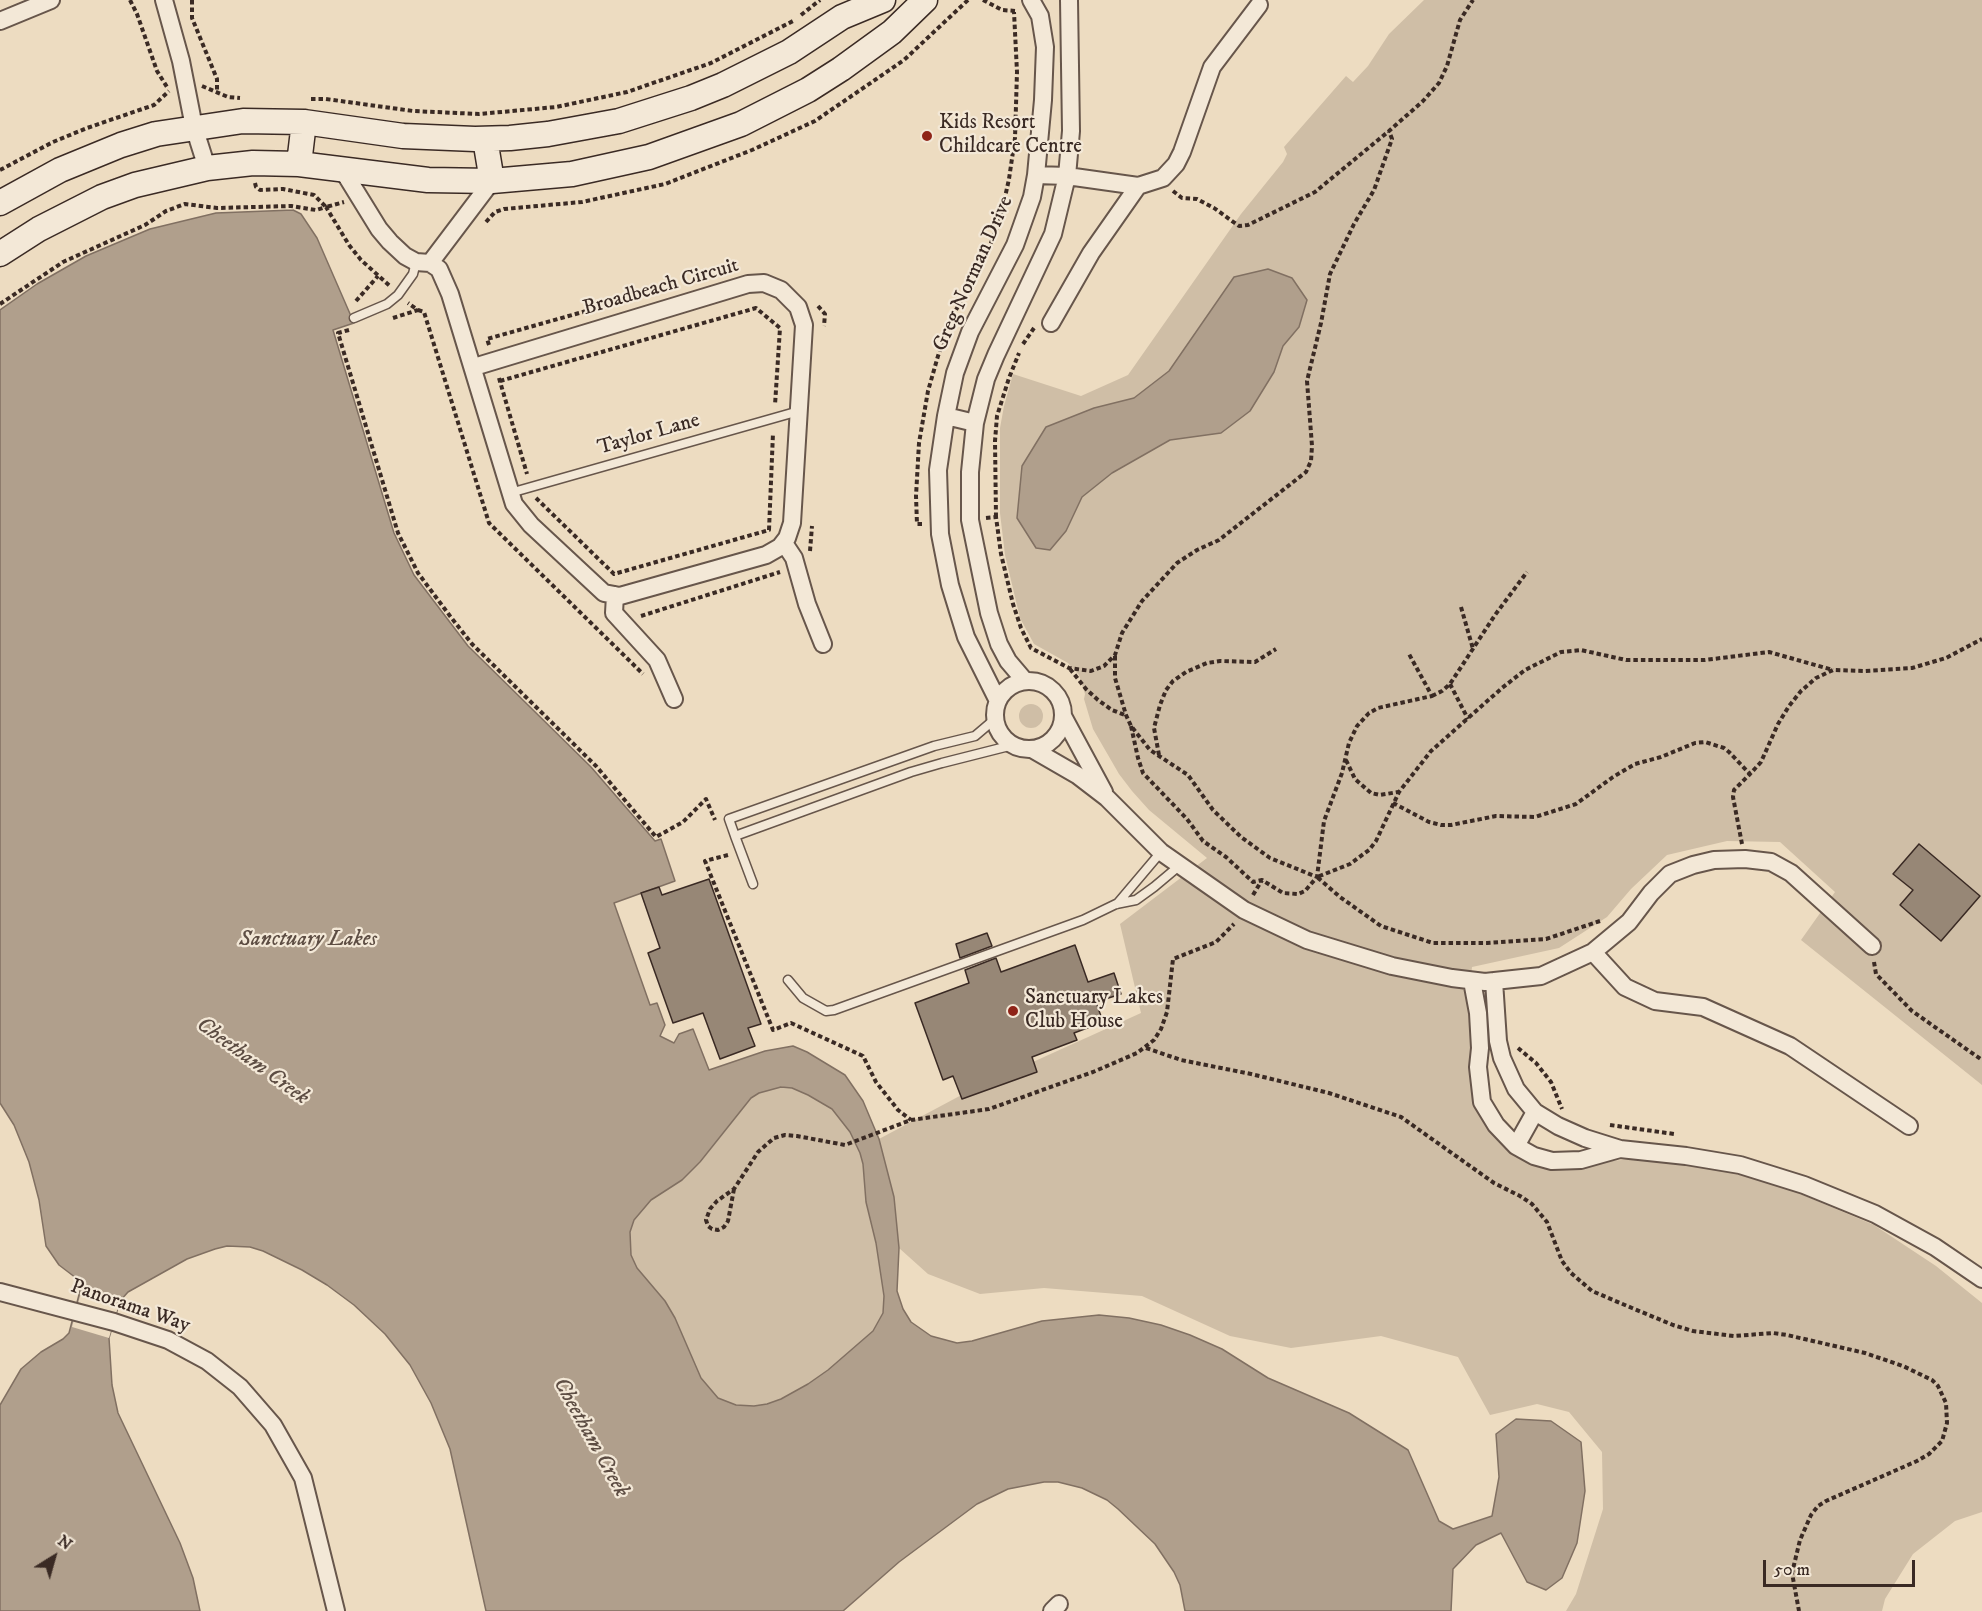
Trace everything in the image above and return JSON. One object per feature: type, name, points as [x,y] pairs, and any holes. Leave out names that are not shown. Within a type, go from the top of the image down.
[{"type":"street","points":[[1,19],[51,0]]},
{"type":"street","points":[[164,0],[182,61],[194,127],[207,168]]},
{"type":"street","points":[[0,203],[60,170],[96,154],[156,134],[304,110],[403,136],[485,139],[584,128],[619,121],[691,98],[754,71],[789,52],[842,17],[883,0]]},
{"type":"street","points":[[0,254],[39,229],[102,197],[135,185],[207,168],[253,164],[299,164],[428,180],[492,181],[572,174],[659,154],[741,124],[808,90],[892,32],[925,0]]},
{"type":"street","name":"Greg Norman Drive","points":[[998,701],[975,658],[950,585],[939,523],[938,470],[955,374],[968,340],[1015,245],[1032,197],[1043,100],[1045,47],[1041,22],[1031,0]]},
{"type":"street","points":[[1025,681],[1008,661],[999,644],[989,614],[970,520],[970,472],[975,423],[986,379],[1053,234],[1067,176],[1071,131],[1069,0]]},
{"type":"street","points":[[1036,176],[1067,176],[1138,186],[1163,178],[1176,164],[1182,152],[1212,67],[1259,5]]},
{"type":"street","points":[[299,164],[304,110]]},
{"type":"street","points":[[423,262],[492,181],[485,139]]},
{"type":"street","points":[[342,169],[390,242],[405,256],[439,269],[450,294],[474,367],[514,504],[539,532],[593,584],[604,593],[615,596],[766,555],[784,543],[794,558],[807,604],[823,644]]},
{"type":"street","points":[[1051,323],[1091,254],[1138,186]]},
{"type":"street","name":"Broadbeach Circuit","points":[[474,367],[748,284],[764,283],[781,291],[798,307],[804,325],[792,523],[784,543]]},
{"type":"street","points":[[946,416],[975,423]]},
{"type":"street","points":[[615,596],[614,613],[657,660],[675,699]]},
{"type":"street","points":[[1063,716],[1057,735],[1042,747],[1032,749],[1022,749],[1004,739],[995,719],[998,701],[1004,691],[1014,684],[1025,681],[1036,682],[1047,687],[1056,695],[1063,716],[1107,798]]},
{"type":"street","points":[[1032,749],[1077,775],[1107,798],[1161,852],[1244,909],[1306,940],[1381,963],[1452,978],[1484,981],[1541,976],[1593,952],[1629,922],[1651,893],[1670,874],[1714,860],[1745,859],[1771,862],[1791,873],[1872,946]]},
{"type":"street","points":[[1593,952],[1625,987],[1655,1001],[1703,1007],[1790,1046],[1909,1126]]},
{"type":"street","points":[[1484,981],[1502,1058],[1516,1089],[1536,1112],[1558,1126],[1584,1138],[1620,1149],[1686,1156],[1740,1166],[1804,1185],[1875,1214],[1935,1247],[1982,1279]]},
{"type":"street","points":[[1484,981],[1478,1013],[1480,1048],[1478,1067],[1482,1102],[1496,1125],[1516,1146],[1534,1156],[1552,1161],[1581,1160],[1620,1149]]},
{"type":"street","points":[[1516,1146],[1536,1112]]},
{"type":"street","name":"Panorama Way","points":[[0,1292],[114,1322],[168,1340],[190,1350],[227,1376],[258,1406],[282,1440],[303,1478],[336,1611]]},
{"type":"lane","points":[[354,318],[387,304],[398,295],[423,262]]},
{"type":"lane","name":"Taylor Lane","points":[[510,493],[799,411]]},
{"type":"lane","points":[[753,884],[729,819],[934,746],[975,736],[995,719]]},
{"type":"lane","points":[[735,836],[932,766],[1013,745]]},
{"type":"lane","points":[[1116,904],[1161,852]]},
{"type":"lane","points":[[788,980],[803,998],[826,1011],[834,1010],[1083,920],[1116,904],[1136,900],[1179,866]]},
{"type":"path","points":[[130,0],[157,71],[162,82],[170,90]]},
{"type":"path","points":[[192,0],[192,18],[217,79],[217,90]]},
{"type":"path","points":[[304,110],[326,99],[413,111],[479,114],[556,107],[627,92],[711,63],[797,18],[820,0]]},
{"type":"path","points":[[1163,178],[1182,198],[1197,199],[1239,226],[1248,225],[1315,192],[1389,131],[1423,101],[1439,83],[1447,66],[1460,20],[1473,0]]},
{"type":"path","points":[[939,523],[917,524],[919,443],[928,391],[941,347],[950,321],[987,253],[1000,219],[1009,179],[1015,138],[1017,72],[1014,12]]},
{"type":"path","points":[[0,170],[78,131],[154,105],[170,90],[202,86],[217,90],[228,97],[248,99]]},
{"type":"path","points":[[1051,323],[1044,316],[1042,317],[1022,346],[1009,378],[998,416],[994,441],[996,517],[1001,554],[1021,628],[1031,648],[1069,668],[1091,671],[1104,666],[1114,655],[1129,619],[1142,601],[1177,563],[1219,540],[1306,472],[1311,461],[1312,446],[1307,381],[1330,274],[1354,224],[1374,190],[1392,138],[1389,131]]},
{"type":"path","points":[[0,304],[63,262],[146,225],[166,211],[185,204],[217,208],[291,206],[316,210],[360,198]]},
{"type":"path","points":[[326,207],[349,245],[398,295],[418,310],[391,318]]},
{"type":"path","points":[[352,306],[378,276]]},
{"type":"path","points":[[500,381],[756,308],[780,328],[769,530],[615,574],[533,496],[487,339],[647,293]]},
{"type":"path","points":[[817,305],[825,314],[824,326]]},
{"type":"path","points":[[360,327],[338,333],[398,533],[418,573],[472,644],[596,766],[657,837],[683,822],[706,799],[718,828]]},
{"type":"path","points":[[597,630],[809,563],[812,516]]},
{"type":"path","points":[[970,520],[996,517]]},
{"type":"path","points":[[1317,877],[1324,821],[1357,726],[1369,713],[1389,705],[1422,700],[1442,691],[1450,684],[1527,572]]},
{"type":"path","points":[[1461,607],[1473,649]]},
{"type":"path","points":[[1114,655],[1116,678],[1138,758],[1147,778],[1187,819],[1208,846],[1226,857],[1253,882],[1262,880],[1290,895],[1305,891],[1317,877],[1350,864],[1369,850],[1376,841],[1399,792],[1431,751],[1525,670],[1569,650],[1590,651],[1626,660],[1705,660],[1769,652],[1833,670],[1865,671],[1912,668],[1946,658],[1982,639]]},
{"type":"path","points":[[1159,756],[1154,728],[1166,690],[1173,681],[1186,672],[1207,663],[1255,662],[1276,649]]},
{"type":"path","points":[[1409,654],[1432,696]]},
{"type":"path","points":[[1069,668],[1098,700],[1112,710],[1126,715]]},
{"type":"path","points":[[1745,859],[1733,797],[1734,790],[1761,762],[1778,724],[1801,691],[1816,678],[1833,670]]},
{"type":"path","points":[[1450,684],[1468,719]]},
{"type":"path","points":[[1131,726],[1150,750],[1188,776],[1213,810],[1241,837],[1270,858],[1317,877],[1340,897],[1381,926],[1432,943],[1487,943],[1545,939],[1606,919]]},
{"type":"path","points":[[1393,804],[1429,822],[1441,825],[1496,816],[1535,817],[1576,804],[1635,764],[1661,757],[1695,743],[1705,742],[1730,752],[1750,774]]},
{"type":"path","points":[[1346,759],[1355,779],[1371,793],[1380,795],[1399,792]]},
{"type":"path","points":[[725,847],[729,856],[705,861],[773,1030],[791,1023],[863,1056],[876,1082],[898,1110],[910,1120]]},
{"type":"path","points":[[734,1189],[717,1200],[710,1209],[706,1220],[712,1229],[718,1230],[724,1227],[728,1221],[734,1189],[758,1152],[774,1138],[785,1135],[839,1144],[853,1143],[910,1120],[989,1109],[1103,1068],[1146,1048],[1161,1029],[1167,1012],[1173,959],[1215,942],[1232,927],[1262,880]]},
{"type":"path","points":[[1872,946],[1876,974],[1912,1011],[1982,1060]]},
{"type":"path","points":[[1498,1041],[1518,1048],[1536,1063],[1551,1082],[1563,1112]]},
{"type":"path","points":[[1146,1048],[1181,1060],[1329,1093],[1401,1118],[1494,1183],[1532,1204],[1546,1222],[1559,1255],[1571,1273],[1592,1291],[1632,1308],[1673,1325],[1714,1335],[1773,1334],[1815,1341],[1884,1359],[1923,1374],[1932,1380],[1944,1395],[1946,1403],[1947,1423],[1942,1441],[1929,1454],[1917,1461],[1818,1506],[1811,1515],[1800,1540],[1792,1573],[1799,1611]]},
{"type":"shaded area","points":[[1424,0],[1982,0],[1982,1085],[1801,940],[1835,892],[1780,842],[1727,841],[1667,855],[1631,889],[1607,917],[1559,948],[1472,967],[1468,1007],[1475,1108],[1517,1151],[1553,1166],[1645,1158],[1720,1169],[1791,1190],[1874,1225],[1936,1266],[1982,1303],[1982,1512],[1955,1521],[1913,1554],[1885,1599],[1882,1611],[1566,1611],[1576,1594],[1603,1509],[1602,1452],[1569,1412],[1537,1404],[1490,1415],[1458,1357],[1381,1336],[1291,1348],[1230,1336],[1142,1296],[1044,1288],[980,1294],[928,1274],[899,1248],[894,1197],[879,1139],[969,1091],[1141,1013],[1120,924],[1207,858],[1149,810],[1132,791],[1119,774],[1093,729],[1079,675],[1068,663],[1034,644],[1020,618],[1005,555],[1000,513],[1000,428],[1013,374],[1081,396],[1128,375],[1241,214],[1283,162],[1287,154],[1284,147],[1346,76],[1353,82],[1368,66],[1389,34]],"holes":[[[1307,300],[1299,327],[1283,346],[1274,372],[1220,433],[1170,440],[1112,473],[1082,497],[1094,408],[1134,398],[1169,371],[1197,331]]]},
{"type":"shaded area","points":[[1031,704],[1040,707],[1043,716],[1040,725],[1031,728],[1022,725],[1019,716],[1022,707]]},
{"type":"shaded area","points":[[781,1087],[792,1088],[832,1109],[850,1132],[860,1153],[866,1202],[876,1243],[884,1296],[883,1313],[873,1331],[808,1384],[767,1404],[736,1405],[718,1398],[701,1378],[675,1318],[665,1301],[637,1268],[631,1255],[630,1232],[634,1220],[651,1200],[700,1163],[751,1098],[759,1093]]},
{"type":"water","name":"Sanctuary Lakes","points":[[293,210],[301,214],[317,238],[354,323],[333,330],[394,533],[414,575],[468,646],[591,767],[655,841],[661,839],[675,881],[614,903],[650,1005],[657,1003],[665,1025],[660,1036],[674,1043],[679,1034],[693,1029],[709,1070],[765,1051],[793,1046],[845,1075],[863,1101],[879,1139],[894,1197],[899,1248],[897,1291],[903,1309],[911,1322],[931,1336],[957,1343],[972,1341],[1042,1321],[1099,1315],[1129,1318],[1161,1325],[1190,1335],[1222,1349],[1268,1378],[1349,1413],[1408,1450],[1439,1521],[1453,1529],[1492,1516],[1499,1477],[1496,1434],[1516,1419],[1551,1421],[1581,1442],[1585,1491],[1577,1543],[1562,1578],[1546,1590],[1527,1582],[1501,1533],[1476,1545],[1453,1569],[1451,1611],[1185,1611],[1180,1585],[1174,1572],[1155,1544],[1118,1509],[1107,1500],[1082,1488],[1058,1482],[1044,1482],[1008,1489],[977,1504],[899,1562],[843,1611],[486,1611],[450,1449],[431,1403],[410,1365],[385,1334],[354,1305],[327,1285],[263,1251],[250,1247],[227,1246],[187,1259],[128,1292],[120,1301],[109,1338],[112,1385],[118,1413],[180,1543],[193,1578],[200,1611],[0,1611],[0,1405],[21,1369],[69,1333],[80,1291],[76,1278],[59,1265],[46,1246],[39,1200],[29,1162],[14,1125],[0,1103],[0,310],[37,284],[86,256],[150,229],[216,213]],"holes":[[[781,1087],[792,1088],[832,1109],[850,1132],[860,1153],[866,1202],[876,1243],[884,1296],[883,1313],[873,1331],[808,1384],[767,1404],[736,1405],[718,1398],[701,1378],[675,1318],[665,1301],[637,1268],[631,1255],[630,1232],[634,1220],[651,1200],[682,1180],[700,1162],[751,1098],[759,1093]]]},
{"type":"water","points":[[1268,269],[1292,278],[1307,300],[1299,327],[1283,346],[1274,372],[1250,411],[1221,433],[1170,440],[1112,473],[1082,497],[1066,531],[1050,550],[1036,548],[1017,518],[1022,466],[1046,427],[1094,408],[1134,398],[1169,371],[1234,277]]},
{"type":"pier","points":[[80,1296],[118,1307],[109,1338],[72,1327]]},
{"type":"building","points":[[1919,844],[1980,896],[1941,941],[1900,905],[1913,890],[1893,874]]},
{"type":"building","points":[[709,879],[761,1024],[748,1028],[755,1046],[720,1059],[703,1013],[673,1023],[648,953],[660,948],[641,893],[659,887],[662,895]]},
{"type":"building","points":[[987,933],[992,946],[960,958],[956,944]]},
{"type":"building","name":"Sanctuary Lakes Club House","points":[[1075,945],[1088,982],[1114,973],[1121,994],[1096,1002],[1103,1022],[1074,1033],[1077,1040],[1032,1057],[1037,1072],[962,1099],[953,1076],[943,1080],[915,1003],[969,983],[965,970],[996,958],[1001,972]]},
{"type":"place","name":"Kids Resort Childcare Centre","points":[[927,136]]},
{"type":"place","name":"Sanctuary Lakes Club House","points":[[1013,1011]]},
{"type":"water label","name":"Cheetham Creek","points":[[252,1062]]},
{"type":"water label","name":"Cheetham Creek","points":[[590,1438]]}]
